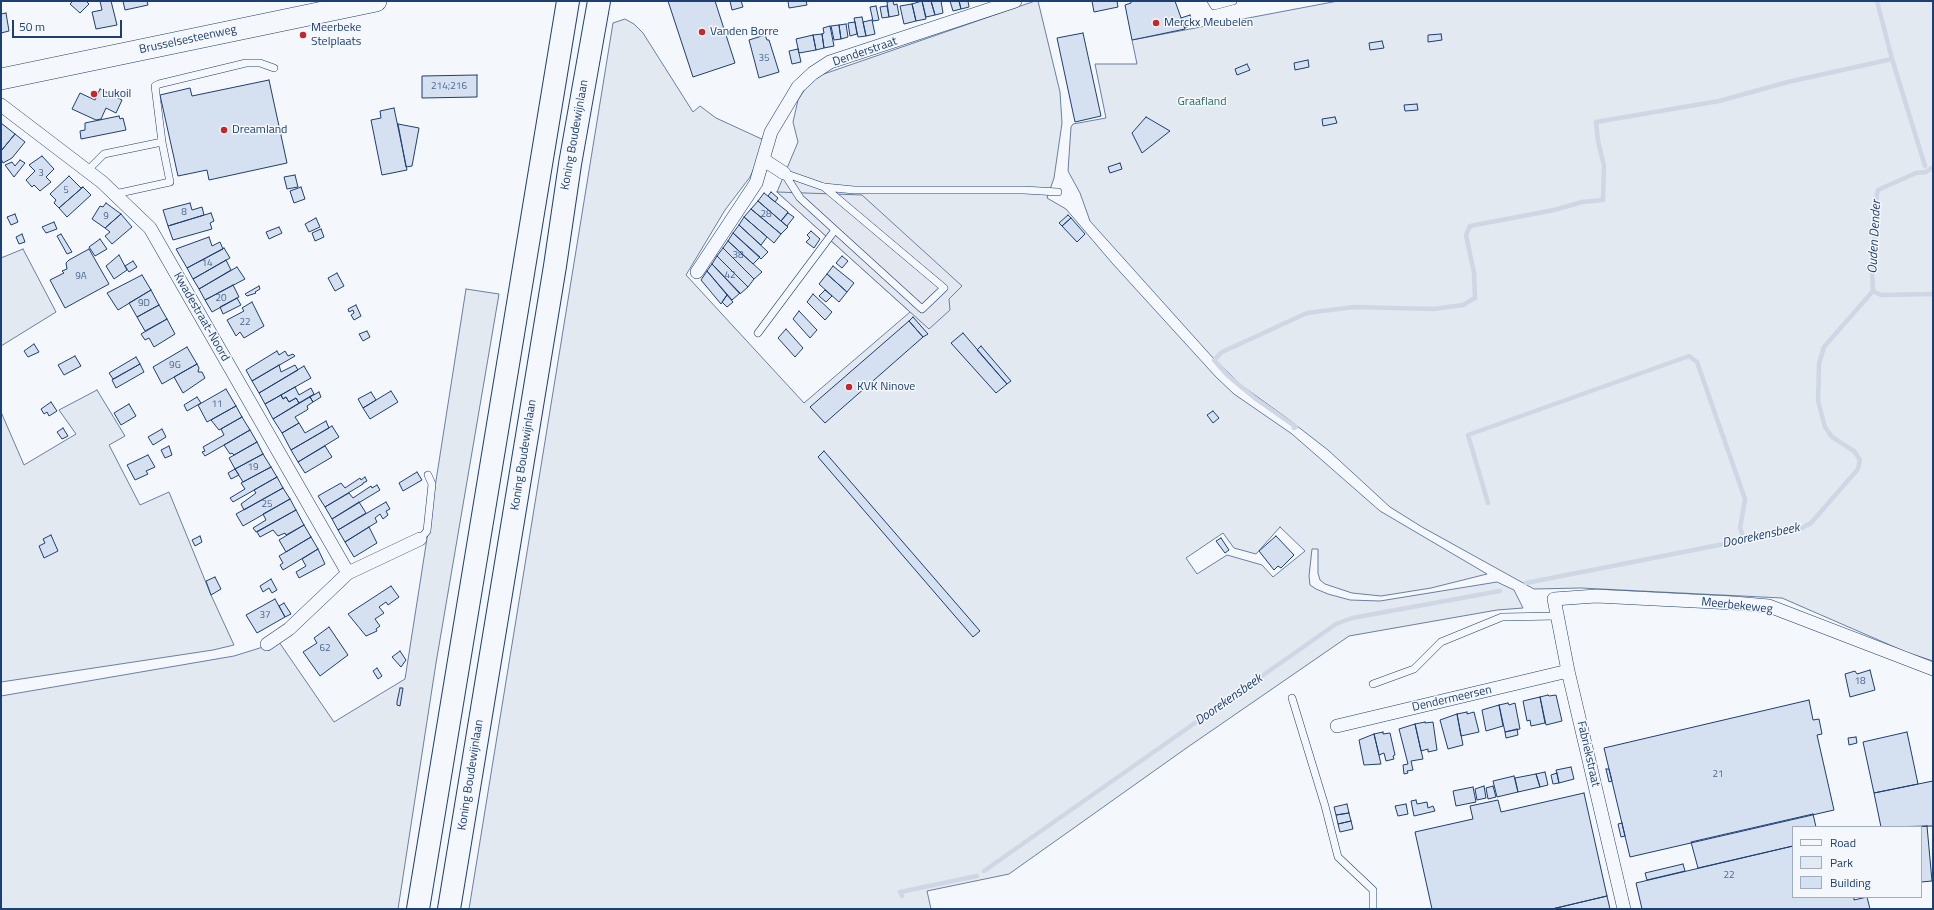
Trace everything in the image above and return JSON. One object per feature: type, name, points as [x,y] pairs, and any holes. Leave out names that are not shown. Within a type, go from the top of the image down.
[{"type":"highway","points":[[418,909],[568,1]]},
{"type":"highway","name":"Koning Boudewijnlaan","points":[[449,909],[570,164],[599,1]]},
{"type":"main road","name":"Brusselsesteenweg","points":[[1,79],[376,1]]},
{"type":"street","name":"Denderstraat","points":[[697,272],[756,183],[771,132],[798,87],[814,73],[830,62],[1015,1]]},
{"type":"street","name":"Kwadestraat-Noord","points":[[1,105],[115,194],[150,228],[348,572]]},
{"type":"street","points":[[764,160],[784,173]]},
{"type":"street","points":[[267,644],[289,629],[348,572],[420,539]]},
{"type":"street","name":"Meerbekeweg","points":[[1554,599],[1596,596],[1769,606],[1933,669]]},
{"type":"street","name":"Fabriekstraat","points":[[1554,599],[1568,671],[1624,909]]},
{"type":"street","name":"Dendermeersen","points":[[1336,726],[1568,671]]},
{"type":"lane","points":[[1211,1],[1214,6],[1232,1]]},
{"type":"lane","points":[[115,194],[170,182],[162,142],[155,86],[246,63],[260,63],[274,68]]},
{"type":"lane","points":[[87,171],[104,154],[162,142]]},
{"type":"lane","points":[[784,173],[824,187],[854,190],[1024,190],[1058,192]]},
{"type":"lane","points":[[784,173],[800,198],[922,309],[944,288],[824,187]]},
{"type":"lane","points":[[758,333],[836,230]]},
{"type":"lane","points":[[420,539],[427,531],[432,484],[428,474]]},
{"type":"lane","points":[[1373,684],[1414,669],[1441,642],[1502,617],[1557,616]]},
{"type":"lane","points":[[1292,698],[1325,806],[1338,857],[1373,890],[1373,909]]},
{"type":"green space","points":[[1038,1],[1060,92],[1062,123],[1054,178],[1047,198],[1066,209],[1112,263],[1216,377],[1234,394],[1292,434],[1380,511],[1487,574],[1431,588],[1381,596],[1352,593],[1325,584],[1320,580],[1318,573],[1318,549],[1312,549],[1309,576],[1310,585],[1328,594],[1350,600],[1380,601],[1497,582],[1514,590],[1523,608],[1497,610],[1349,636],[1185,749],[1009,874],[927,891],[931,909],[469,909],[613,23],[625,19],[634,24],[643,33],[693,112],[700,106],[716,118],[766,141],[750,177],[725,210],[686,275],[804,403],[910,312],[777,192],[798,142],[793,122],[798,100],[807,86],[821,75]],"holes":[[[1280,527],[1305,551],[1273,577],[1262,565],[1227,555],[1197,574],[1186,558],[1223,533],[1234,548],[1256,554]]]},
{"type":"green space","name":"Graafland","points":[[1338,1],[1933,1],[1933,661],[1906,652],[1782,598],[1581,588],[1534,589],[1422,527],[1390,507],[1328,450],[1241,385],[1214,359],[1090,221],[1080,193],[1068,171],[1071,127],[1073,124],[1106,118],[1095,64],[1137,64],[1132,40]]},
{"type":"green space","points":[[23,249],[56,312],[1,346],[1,258]]},
{"type":"green space","points":[[466,289],[499,294],[436,663],[398,909],[1,909],[1,696],[234,656],[279,642],[334,722],[405,679]]},
{"type":"green space","points":[[97,390],[125,436],[109,445],[140,505],[169,492],[211,595],[234,645],[213,650],[1,682],[1,412],[24,465],[76,434],[59,410]]},
{"type":"shaded area","points":[[777,192],[862,195],[962,286],[949,299],[950,310],[929,329]]},
{"type":"building","points":[[73,1],[86,1],[89,4],[80,13],[70,4]]},
{"type":"building","points":[[100,1],[111,1],[117,25],[96,29],[92,12],[102,10]]},
{"type":"building","points":[[123,1],[147,1],[148,5],[125,10]]},
{"type":"building","name":"Vanden Borre","points":[[668,1],[715,1],[735,63],[693,77]]},
{"type":"building","points":[[730,1],[741,1],[743,7],[732,10]]},
{"type":"building","points":[[788,1],[806,1],[807,5],[789,8]]},
{"type":"building","points":[[893,1],[894,5],[897,4],[899,15],[889,17],[887,2]]},
{"type":"building","points":[[922,1],[926,19],[916,21],[912,4]]},
{"type":"building","points":[[922,1],[931,1],[935,15],[926,17]]},
{"type":"building","points":[[931,1],[941,1],[943,13],[935,15]]},
{"type":"building","points":[[950,1],[959,1],[961,9],[953,11]]},
{"type":"building","points":[[959,1],[968,1],[969,7],[961,9]]},
{"type":"building","points":[[1092,1],[1117,1],[1118,7],[1094,12]]},
{"type":"building","name":"Merckx Meubelen","points":[[1131,1],[1175,1],[1185,29],[1132,40],[1125,5],[1131,3]]},
{"type":"building","points":[[912,4],[916,21],[904,24],[900,6]]},
{"type":"building","points":[[876,6],[879,20],[873,21],[870,7]]},
{"type":"building","points":[[887,6],[889,17],[882,18],[880,7]]},
{"type":"building","points":[[6,13],[9,31],[1,33],[1,14]]},
{"type":"building","points":[[1190,15],[1194,24],[1185,28],[1181,18]]},
{"type":"building","points":[[862,17],[866,36],[858,37],[854,18]]},
{"type":"building","points":[[872,20],[875,34],[866,36],[863,22]]},
{"type":"building","points":[[855,22],[857,34],[850,36],[848,23]]},
{"type":"building","points":[[846,24],[848,37],[841,39],[839,25]]},
{"type":"building","points":[[839,25],[841,39],[834,40],[831,26]]},
{"type":"building","points":[[830,26],[834,46],[824,48],[822,34],[824,33],[823,28]]},
{"type":"building","points":[[1083,33],[1101,116],[1075,122],[1057,38]]},
{"type":"building","points":[[822,34],[824,48],[816,50],[813,35]]},
{"type":"building","points":[[1441,34],[1442,40],[1428,42],[1428,35]]},
{"type":"building","points":[[765,35],[767,40],[769,40],[779,72],[759,78],[749,40]]},
{"type":"building","points":[[813,35],[816,50],[799,53],[796,39]]},
{"type":"building","points":[[1382,41],[1384,48],[1370,50],[1369,43]]},
{"type":"building","points":[[798,49],[801,62],[792,64],[789,51]]},
{"type":"building","points":[[1308,60],[1309,67],[1295,70],[1294,63]]},
{"type":"building","points":[[1247,64],[1250,70],[1237,75],[1235,69]]},
{"type":"building","points":[[477,75],[477,97],[422,98],[422,76]]},
{"type":"building","name":"Dreamland","points":[[269,80],[287,163],[209,180],[207,170],[178,176],[160,95],[190,88],[192,96]]},
{"type":"building","points":[[100,89],[122,100],[116,113],[106,108],[101,119],[96,120],[72,109],[80,93],[95,100]]},
{"type":"building","points":[[1417,104],[1418,110],[1405,111],[1404,105]]},
{"type":"building","points":[[394,108],[407,170],[382,175],[371,120],[381,118],[380,111]]},
{"type":"building","points":[[119,116],[120,119],[123,118],[126,130],[81,139],[80,131],[85,130],[85,123]]},
{"type":"building","points":[[1146,117],[1170,131],[1142,153],[1132,133]]},
{"type":"building","points":[[1335,117],[1337,123],[1323,126],[1322,119]]},
{"type":"building","points":[[1,123],[15,134],[1,151]]},
{"type":"building","points":[[398,124],[419,128],[412,166],[406,167]]},
{"type":"building","points":[[15,134],[25,142],[12,158],[3,163],[1,159],[1,151]]},
{"type":"building","points":[[42,156],[54,169],[46,177],[51,182],[40,191],[34,185],[32,187],[26,180],[35,171],[29,165]]},
{"type":"building","points":[[20,160],[25,163],[14,177],[5,165],[12,162],[15,166]]},
{"type":"building","points":[[1120,163],[1122,169],[1110,173],[1108,167]]},
{"type":"building","points":[[295,175],[298,187],[287,189],[284,177]]},
{"type":"building","points":[[69,176],[81,188],[83,187],[59,208],[54,203],[56,200],[50,194]]},
{"type":"building","points":[[83,187],[91,195],[67,217],[59,208]]},
{"type":"building","points":[[301,187],[305,199],[294,203],[290,191]]},
{"type":"building","points":[[771,192],[778,198],[775,202],[768,196]]},
{"type":"building","points":[[764,193],[788,212],[781,221],[758,201]]},
{"type":"building","points":[[758,201],[788,227],[781,234],[751,209]]},
{"type":"building","points":[[106,203],[121,214],[105,228],[92,219],[100,206],[103,207]]},
{"type":"building","points":[[190,203],[192,210],[202,207],[204,215],[168,226],[163,210]]},
{"type":"building","points":[[751,209],[781,234],[774,243],[744,217]]},
{"type":"building","points":[[211,213],[214,221],[210,223],[212,229],[173,240],[168,226]]},
{"type":"building","points":[[788,213],[794,217],[787,226],[781,221]]},
{"type":"building","points":[[15,214],[18,222],[11,225],[7,217]]},
{"type":"building","points":[[121,214],[132,227],[112,244],[105,236],[110,232],[105,228]]},
{"type":"building","points":[[1068,215],[1071,218],[1062,226],[1059,223]]},
{"type":"building","points":[[744,217],[767,237],[761,245],[739,225]]},
{"type":"building","points":[[316,218],[320,227],[309,232],[305,224]]},
{"type":"building","points":[[1071,218],[1085,234],[1077,242],[1062,226]]},
{"type":"building","points":[[54,222],[57,229],[46,233],[42,227]]},
{"type":"building","points":[[739,225],[768,252],[761,259],[733,233]]},
{"type":"building","points":[[279,227],[282,233],[269,239],[266,232]]},
{"type":"building","points":[[321,229],[324,237],[315,241],[312,233]]},
{"type":"building","points":[[811,231],[820,239],[814,248],[806,242],[810,238],[807,235]]},
{"type":"building","points":[[733,233],[760,257],[753,264],[728,241]]},
{"type":"building","points":[[22,234],[25,242],[19,244],[16,237]]},
{"type":"building","points":[[61,234],[72,252],[67,254],[57,236]]},
{"type":"building","points":[[209,237],[212,246],[220,242],[223,249],[187,268],[176,249]]},
{"type":"building","points":[[100,239],[107,249],[95,256],[89,247]]},
{"type":"building","points":[[728,241],[762,272],[754,279],[723,248]]},
{"type":"building","points":[[224,248],[230,258],[193,279],[187,268]]},
{"type":"building","points":[[723,248],[754,279],[748,287],[717,256]]},
{"type":"building","points":[[89,249],[109,284],[65,308],[50,280],[64,273],[62,271],[67,269],[66,263],[69,260]]},
{"type":"building","points":[[119,255],[127,270],[114,279],[106,266]]},
{"type":"building","points":[[717,256],[748,287],[740,294],[712,264]]},
{"type":"building","points":[[842,256],[848,261],[842,268],[836,263]]},
{"type":"building","points":[[226,260],[231,270],[199,289],[193,279]]},
{"type":"building","points":[[133,261],[137,267],[129,272],[125,266]]},
{"type":"building","points":[[712,264],[740,293],[732,300],[707,271]]},
{"type":"building","points":[[833,266],[854,283],[847,292],[827,274]]},
{"type":"building","points":[[237,267],[245,279],[205,300],[199,289]]},
{"type":"building","points":[[707,271],[727,295],[721,304],[701,280]]},
{"type":"building","points":[[337,273],[344,286],[335,291],[328,278]]},
{"type":"building","points":[[827,274],[847,292],[839,302],[819,284]]},
{"type":"building","points":[[142,275],[151,290],[118,310],[107,293]]},
{"type":"building","points":[[233,285],[239,297],[212,312],[205,300]]},
{"type":"building","points":[[259,286],[260,289],[255,292],[256,293],[247,296],[245,294]]},
{"type":"building","points":[[151,290],[159,305],[137,317],[129,303]]},
{"type":"building","points":[[825,290],[832,296],[826,302],[819,296]]},
{"type":"building","points":[[813,294],[832,312],[825,320],[807,302]]},
{"type":"building","points":[[727,295],[733,302],[727,307],[722,302]]},
{"type":"building","points":[[237,298],[241,305],[223,314],[220,307]]},
{"type":"building","points":[[252,302],[264,326],[244,338],[240,332],[236,336],[227,320],[244,311],[242,308]]},
{"type":"building","points":[[159,305],[167,319],[145,331],[137,317]]},
{"type":"building","points":[[356,305],[361,316],[354,320],[351,315],[354,313],[353,310],[349,312],[348,309]]},
{"type":"building","points":[[799,311],[817,330],[810,338],[793,319]]},
{"type":"building","points":[[913,317],[928,334],[923,337],[909,321]]},
{"type":"building","points":[[167,319],[175,334],[154,347],[149,338],[145,340],[141,334]]},
{"type":"building","name":"KVK Ninove","points":[[909,321],[923,337],[825,423],[810,407]]},
{"type":"building","points":[[786,329],[803,348],[795,357],[778,338]]},
{"type":"building","points":[[367,331],[370,337],[363,341],[359,334]]},
{"type":"building","points":[[963,333],[1007,384],[996,393],[951,343]]},
{"type":"building","points":[[34,344],[39,352],[28,357],[24,351]]},
{"type":"building","points":[[981,346],[1011,381],[1007,384],[977,350]]},
{"type":"building","points":[[187,347],[197,364],[162,384],[153,367]]},
{"type":"building","points":[[277,351],[279,355],[285,351],[288,356],[293,354],[295,356],[252,381],[246,370]]},
{"type":"building","points":[[75,356],[81,366],[64,375],[58,365]]},
{"type":"building","points":[[136,357],[140,364],[113,379],[109,373]]},
{"type":"building","points":[[140,364],[144,372],[116,388],[112,380]]},
{"type":"building","points":[[197,364],[199,368],[198,372],[202,372],[205,378],[183,393],[174,377]]},
{"type":"building","points":[[279,365],[281,372],[295,365],[298,370],[259,393],[252,381]]},
{"type":"building","points":[[304,366],[311,378],[265,404],[259,393]]},
{"type":"building","points":[[295,387],[299,395],[311,388],[314,394],[299,403],[296,398],[289,402],[286,397],[283,399],[281,395]]},
{"type":"building","points":[[226,389],[236,406],[207,422],[198,405]]},
{"type":"building","points":[[391,391],[398,402],[370,419],[363,408]]},
{"type":"building","points":[[319,392],[321,397],[313,402],[310,397]]},
{"type":"building","points":[[371,392],[376,400],[363,408],[358,399]]},
{"type":"building","points":[[281,395],[283,399],[286,397],[289,402],[296,398],[299,403],[273,419],[265,404]]},
{"type":"building","points":[[197,397],[201,403],[187,411],[184,405]]},
{"type":"building","points":[[310,397],[313,402],[307,406],[308,409],[295,417],[299,423],[282,433],[273,419]]},
{"type":"building","points":[[51,402],[57,411],[49,416],[47,412],[44,414],[41,409]]},
{"type":"building","points":[[129,404],[136,416],[121,425],[114,413]]},
{"type":"building","points":[[236,406],[242,417],[219,430],[211,420]]},
{"type":"building","points":[[1213,411],[1219,418],[1213,423],[1207,415]]},
{"type":"building","points":[[242,417],[250,430],[205,456],[202,452],[205,451],[203,447],[224,435],[221,429]]},
{"type":"building","points":[[326,421],[329,428],[291,450],[282,433],[299,423],[305,433]]},
{"type":"building","points":[[332,426],[339,437],[298,462],[291,450]]},
{"type":"building","points":[[63,428],[68,436],[62,439],[57,432]]},
{"type":"building","points":[[162,429],[166,437],[153,445],[148,437]]},
{"type":"building","points":[[250,430],[257,442],[234,455],[232,453],[230,454],[224,445]]},
{"type":"building","points":[[257,442],[263,454],[235,469],[229,458]]},
{"type":"building","points":[[169,446],[172,455],[165,458],[161,450]]},
{"type":"building","points":[[325,446],[332,457],[305,473],[298,462]]},
{"type":"building","points":[[824,451],[980,631],[973,637],[818,457]]},
{"type":"building","points":[[263,454],[271,467],[243,482],[235,469]]},
{"type":"building","points":[[148,455],[155,467],[146,471],[148,474],[135,480],[127,465]]},
{"type":"building","points":[[271,467],[277,477],[233,502],[230,498],[245,489],[241,483]]},
{"type":"building","points":[[235,469],[239,475],[231,479],[228,473]]},
{"type":"building","points":[[417,472],[422,480],[403,491],[399,483]]},
{"type":"building","points":[[277,477],[283,488],[244,510],[241,504],[256,493],[254,490]]},
{"type":"building","points":[[365,477],[367,481],[363,484],[325,507],[318,496],[341,483],[345,488],[360,478],[361,480]]},
{"type":"building","points":[[377,485],[380,490],[332,519],[325,507],[349,493],[353,498],[371,486],[372,488]]},
{"type":"building","points":[[283,488],[290,499],[243,526],[236,514]]},
{"type":"building","points":[[290,499],[296,510],[256,532],[253,528],[266,520],[263,514]]},
{"type":"building","points":[[359,502],[366,513],[338,530],[332,519]]},
{"type":"building","points":[[386,502],[390,509],[386,511],[388,515],[383,519],[380,514],[375,518],[377,522],[345,542],[338,530]]},
{"type":"building","points":[[296,510],[304,525],[286,535],[285,533],[278,536],[273,530],[260,537],[257,532]]},
{"type":"building","points":[[304,525],[311,537],[286,552],[279,540]]},
{"type":"building","points":[[369,527],[377,543],[354,557],[345,542]]},
{"type":"building","points":[[51,535],[58,551],[44,558],[39,546],[45,543],[43,539]]},
{"type":"building","points":[[200,536],[202,542],[195,546],[192,540]]},
{"type":"building","points":[[1276,536],[1294,555],[1281,568],[1278,566],[1274,570],[1259,551]]},
{"type":"building","points":[[311,537],[318,549],[283,570],[280,565],[283,563],[279,556]]},
{"type":"building","points":[[1221,538],[1229,550],[1225,553],[1216,541]]},
{"type":"building","points":[[318,549],[325,564],[299,578],[296,572],[306,566],[302,559]]},
{"type":"building","points":[[215,577],[221,589],[211,595],[206,581]]},
{"type":"building","points":[[271,579],[277,590],[272,593],[269,588],[263,592],[260,586]]},
{"type":"building","points":[[391,586],[399,597],[388,605],[386,602],[379,607],[384,613],[375,619],[380,626],[376,629],[377,631],[366,636],[348,614]]},
{"type":"building","points":[[275,599],[285,617],[257,633],[246,615]]},
{"type":"building","points":[[284,603],[291,614],[285,617],[279,606]]},
{"type":"building","points":[[329,627],[348,655],[320,676],[303,652],[317,643],[314,638]]},
{"type":"building","points":[[400,651],[406,660],[401,667],[392,657]]},
{"type":"building","points":[[377,668],[382,676],[378,679],[373,671]]},
{"type":"building","points":[[1870,670],[1875,690],[1850,697],[1845,674],[1855,671],[1857,674]]},
{"type":"building","points":[[400,688],[403,688],[400,706],[397,705],[397,702]]},
{"type":"building","points":[[1556,695],[1562,721],[1546,725],[1540,697]]},
{"type":"building","points":[[1540,697],[1545,723],[1531,726],[1530,720],[1527,721],[1523,701]]},
{"type":"building","points":[[1809,700],[1813,720],[1819,719],[1822,734],[1817,735],[1834,810],[1630,857],[1604,748]]},
{"type":"building","points":[[1508,703],[1509,705],[1515,703],[1520,729],[1505,732],[1499,705]]},
{"type":"building","points":[[1499,705],[1503,726],[1486,731],[1482,710]]},
{"type":"building","points":[[1467,712],[1467,714],[1474,712],[1479,732],[1461,736],[1457,714]]},
{"type":"building","points":[[1457,714],[1463,745],[1448,749],[1440,720]]},
{"type":"building","points":[[1433,722],[1437,750],[1428,752],[1428,749],[1421,751],[1415,724]]},
{"type":"building","points":[[1415,724],[1423,759],[1411,761],[1413,770],[1407,771],[1408,773],[1404,774],[1403,765],[1408,764],[1399,729]]},
{"type":"building","points":[[1517,729],[1518,735],[1506,738],[1505,732]]},
{"type":"building","points":[[1383,732],[1383,734],[1390,733],[1395,755],[1393,756],[1394,759],[1386,761],[1384,753],[1379,755],[1374,734]]},
{"type":"building","points":[[1907,732],[1918,784],[1874,793],[1863,742]]},
{"type":"building","points":[[1374,734],[1381,764],[1364,765],[1359,740]]},
{"type":"building","points":[[1856,737],[1857,743],[1849,745],[1848,738]]},
{"type":"building","points":[[1571,767],[1574,779],[1559,783],[1556,770]]},
{"type":"building","points":[[1606,769],[1609,769],[1612,781],[1609,782]]},
{"type":"building","points":[[1545,772],[1548,785],[1540,787],[1536,774]]},
{"type":"building","points":[[1557,773],[1559,783],[1553,784],[1551,775]]},
{"type":"building","points":[[1536,774],[1540,787],[1518,792],[1515,778]]},
{"type":"building","points":[[1514,776],[1518,792],[1497,797],[1493,781]]},
{"type":"building","points":[[1933,781],[1933,826],[1881,826],[1874,793]]},
{"type":"building","points":[[1484,786],[1486,798],[1477,800],[1475,789]]},
{"type":"building","points":[[1493,786],[1496,797],[1488,799],[1486,788]]},
{"type":"building","points":[[1473,787],[1476,802],[1456,806],[1453,791]]},
{"type":"building","points":[[1584,793],[1607,896],[1552,909],[1432,909],[1415,832],[1473,819],[1470,806],[1498,800],[1501,812]]},
{"type":"building","points":[[1416,800],[1417,804],[1427,802],[1428,808],[1433,806],[1435,811],[1414,816],[1411,801]]},
{"type":"building","points":[[1347,804],[1349,813],[1336,815],[1334,807]]},
{"type":"building","points":[[1406,804],[1408,814],[1398,816],[1395,806]]},
{"type":"building","points":[[1349,813],[1351,821],[1338,824],[1336,815]]},
{"type":"building","points":[[1813,814],[1816,826],[1792,826],[1792,846],[1698,868],[1691,842]]},
{"type":"building","points":[[1351,821],[1353,829],[1340,832],[1338,824]]},
{"type":"building","points":[[1622,823],[1625,836],[1621,837],[1618,824]]},
{"type":"building","points":[[1922,826],[1927,826],[1932,881],[1922,882]]},
{"type":"building","points":[[1792,846],[1792,898],[1854,898],[1854,900],[1867,898],[1870,909],[1642,909],[1636,883]]},
{"type":"building","points":[[1683,864],[1685,871],[1647,880],[1645,873]]},
{"type":"building","points":[[1607,896],[1610,909],[1552,909]]},
{"type":"waterway","points":[[1877,1],[1892,59],[1925,166]]},
{"type":"waterway","points":[[1294,428],[1296,427],[1256,399],[1227,375],[1214,360],[1222,352],[1307,313],[1354,307],[1434,309],[1463,305],[1475,298],[1474,273],[1466,235],[1470,226],[1554,210],[1582,202],[1603,200],[1604,166],[1598,141],[1596,122],[1719,101],[1788,82],[1892,59]]},
{"type":"waterway","name":"Doorekensbeek","points":[[1526,583],[1800,529],[1811,523],[1858,469],[1860,460],[1854,451],[1832,437],[1825,427],[1818,401],[1819,364],[1824,347],[1873,291],[1872,272],[1878,190],[1916,173],[1926,172],[1933,167]]},
{"type":"waterway","name":"Doorekensbeek","points":[[1873,291],[1881,295],[1933,294]]},
{"type":"waterway","points":[[1488,503],[1468,435],[1689,356],[1697,362],[1745,499],[1740,528],[1745,541]]},
{"type":"waterway","name":"Doorekensbeek","points":[[984,871],[1336,624],[1352,618],[1500,591]]},
{"type":"waterway","name":"Doorekensbeek","points":[[902,896],[900,892],[977,876]]},
{"type":"place","name":"Merckx Meubelen","points":[[1156,23]]},
{"type":"place","name":"Vanden Borre","points":[[702,32]]},
{"type":"place","name":"Meerbeke Stelplaats","points":[[303,35]]},
{"type":"place","name":"Lukoil","points":[[94,94]]},
{"type":"place","name":"Dreamland","points":[[224,130]]},
{"type":"place","name":"KVK Ninove","points":[[849,387]]},
{"type":"water label","name":"Ouden Dender","points":[[1875,237]]}]
